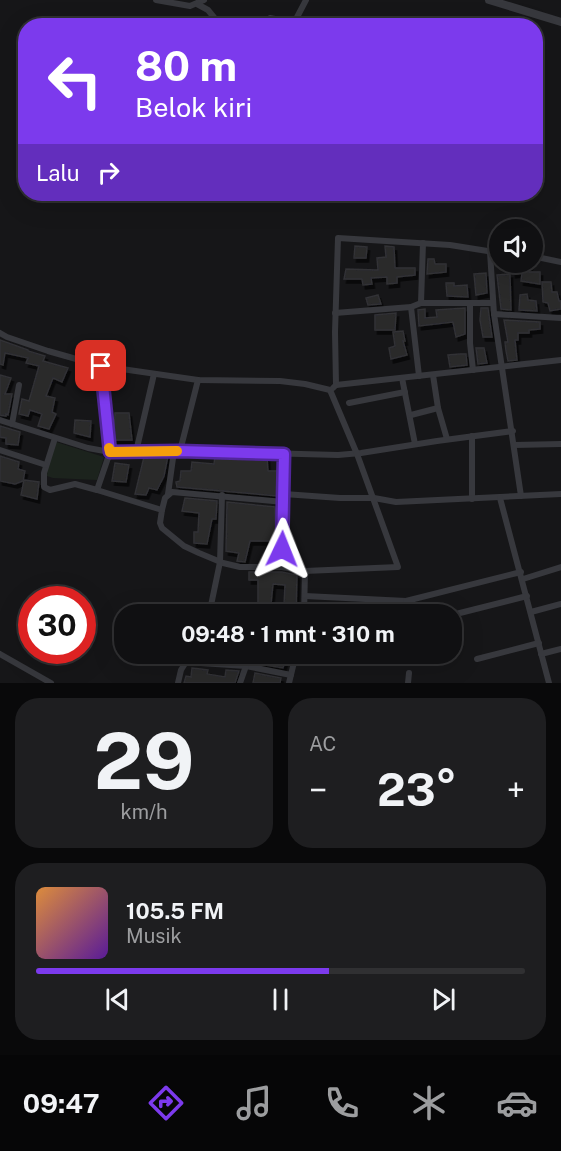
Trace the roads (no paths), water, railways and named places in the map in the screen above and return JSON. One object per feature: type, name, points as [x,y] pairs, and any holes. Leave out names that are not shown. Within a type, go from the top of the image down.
[{"type":"street","points":[[156,0],[183,6],[197,4],[204,0]]},
{"type":"street","points":[[297,18],[306,0]]},
{"type":"street","points":[[489,0],[561,22]]},
{"type":"street","points":[[197,4],[208,10],[214,18]]},
{"type":"street","points":[[198,380],[162,510],[160,523],[162,528],[184,546],[220,562],[246,568],[282,567],[304,570],[398,567],[333,388],[338,238],[450,245],[489,252]]},
{"type":"street","points":[[421,303],[423,243]]},
{"type":"street","points":[[543,258],[561,262]]},
{"type":"street","points":[[491,273],[494,314],[521,496]]},
{"type":"street","points":[[335,313],[411,307],[421,303],[493,303]]},
{"type":"street","points":[[470,304],[470,343],[474,370]]},
{"type":"street","points":[[411,307],[419,376]]},
{"type":"street","points":[[494,314],[561,318]]},
{"type":"street","points":[[0,333],[48,351],[101,366],[198,380],[261,379],[333,388],[561,360]]},
{"type":"street","points":[[97,490],[110,452],[101,366]]},
{"type":"street","points":[[136,452],[154,374]]},
{"type":"street","points":[[433,375],[438,408],[447,439]]},
{"type":"street","points":[[402,378],[415,444]]},
{"type":"street","points":[[12,424],[19,385]]},
{"type":"street","points":[[349,403],[405,392]]},
{"type":"street","points":[[411,415],[438,408]]},
{"type":"street","points":[[0,420],[88,448],[110,452],[357,454],[513,431]]},
{"type":"street","points":[[472,436],[472,499]]},
{"type":"street","points":[[55,438],[43,481],[46,489],[75,484],[162,510]]},
{"type":"street","points":[[514,445],[561,444]]},
{"type":"street","points":[[0,450],[46,465]]},
{"type":"street","points":[[282,567],[284,454]]},
{"type":"street","points":[[168,494],[174,491],[284,502]]},
{"type":"street","points":[[284,494],[374,498],[388,502],[561,494]]},
{"type":"street","points":[[211,604],[220,562],[222,495]]},
{"type":"street","points":[[500,498],[549,683]]},
{"type":"street","points":[[305,596],[406,601],[561,567]]},
{"type":"street","points":[[304,570],[305,604]]},
{"type":"street","points":[[462,612],[527,596]]},
{"type":"street","points":[[531,612],[561,604]]},
{"type":"street","points":[[477,659],[539,643]]},
{"type":"street","points":[[541,654],[561,649]]},
{"type":"street","points":[[1,656],[51,683]]},
{"type":"street","points":[[178,683],[184,664]]},
{"type":"street","points":[[216,664],[246,666],[291,675]]},
{"type":"street","points":[[289,683],[294,664]]},
{"type":"street","points":[[240,683],[246,666]]},
{"type":"street","points":[[408,683],[409,673]]}]
